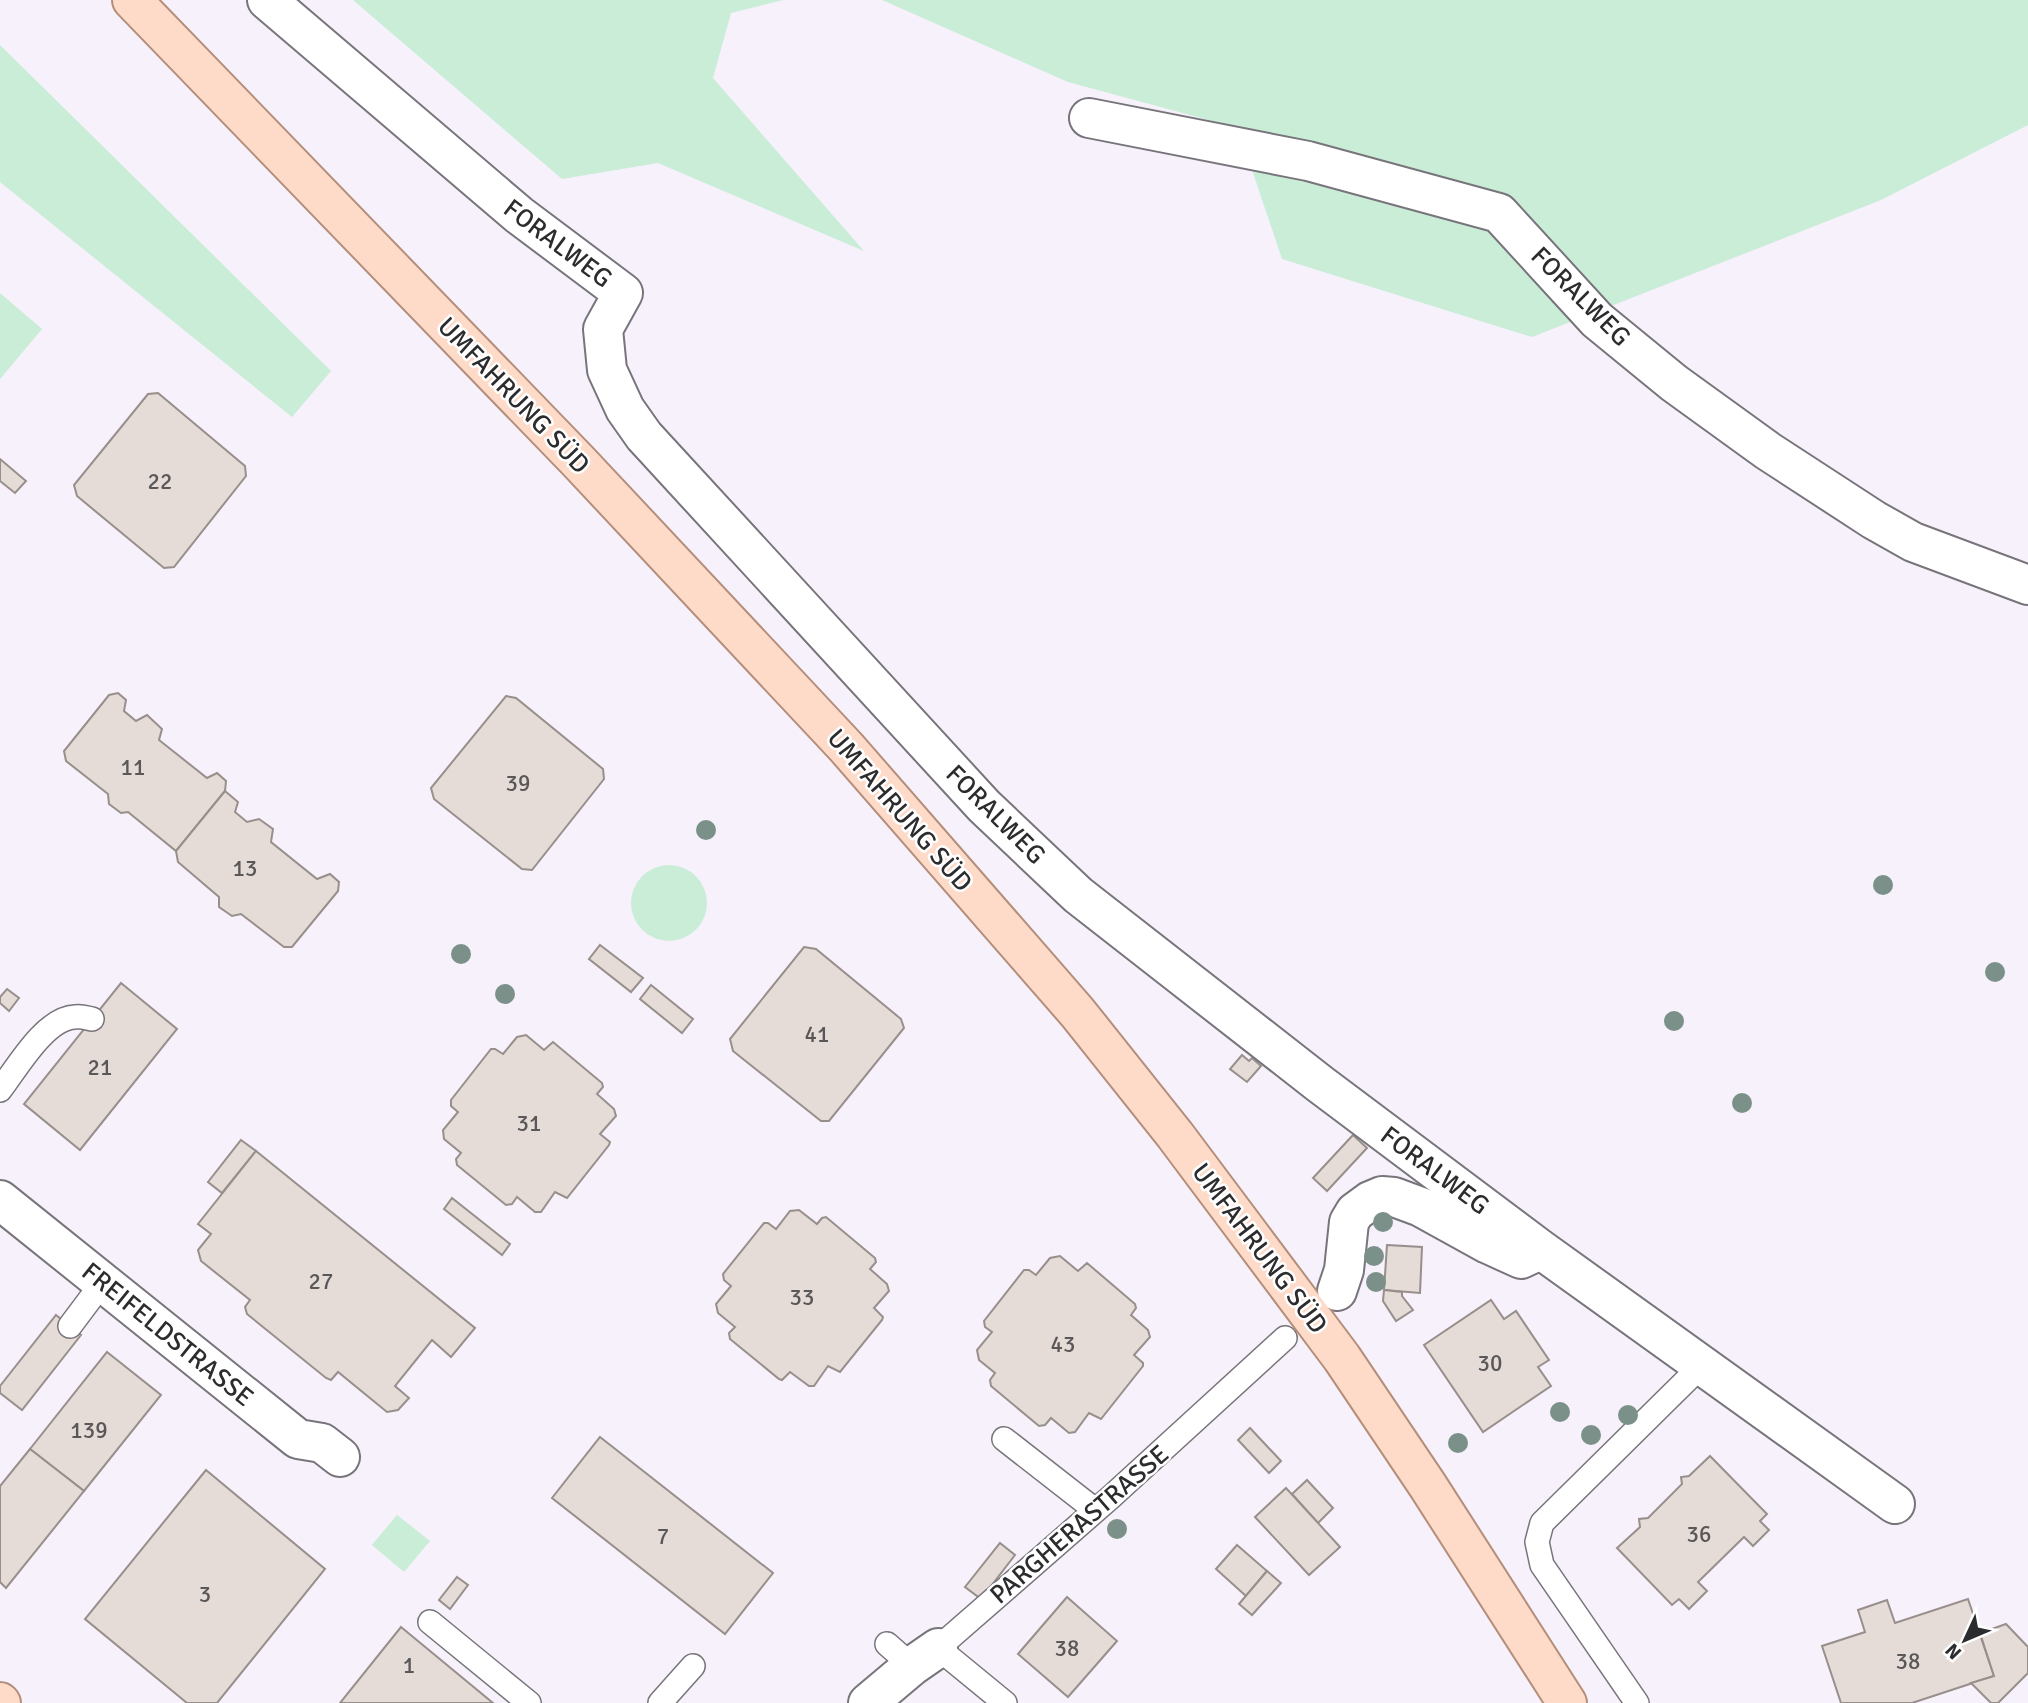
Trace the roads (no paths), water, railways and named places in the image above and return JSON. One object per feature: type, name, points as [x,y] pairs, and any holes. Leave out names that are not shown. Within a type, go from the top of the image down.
[{"type":"main road","name":"UMFAHRUNG SÜD","points":[[132,0],[520,401],[827,726],[1077,1012],[1175,1135],[1342,1358],[1567,1703]]},
{"type":"street","name":"FORALWEG","points":[[267,0],[519,215],[623,293],[603,329],[607,370],[625,409],[644,436],[985,806],[1078,895],[1309,1075],[1540,1249],[1895,1504]]},
{"type":"street","name":"FORALWEG","points":[[1090,118],[1308,160],[1499,213],[1597,320],[1674,383],[1768,451],[1913,542],[2028,584]]},
{"type":"street","points":[[1337,1291],[1344,1270],[1349,1222],[1370,1200],[1382,1196],[1394,1197],[1421,1207],[1521,1259],[1540,1249]]},
{"type":"street","name":"FREIFELDSTRASSE","points":[[0,1200],[298,1439],[322,1443],[340,1457]]},
{"type":"street","name":"PARGHERASTRASSE","points":[[868,1703],[912,1653]]},
{"type":"lane","points":[[0,1090],[42,1034],[53,1025],[73,1016],[92,1019]]},
{"type":"lane","points":[[70,1326],[103,1282]]},
{"type":"lane","name":"PARGHERASTRASSE","points":[[912,1653],[1095,1510],[1285,1338]]},
{"type":"lane","points":[[1637,1703],[1542,1565],[1536,1542],[1542,1523],[1701,1366]]},
{"type":"lane","points":[[1004,1439],[1095,1510]]},
{"type":"lane","points":[[430,1622],[529,1703]]},
{"type":"lane","points":[[912,1653],[1006,1703]]},
{"type":"lane","points":[[660,1703],[693,1666]]}]
